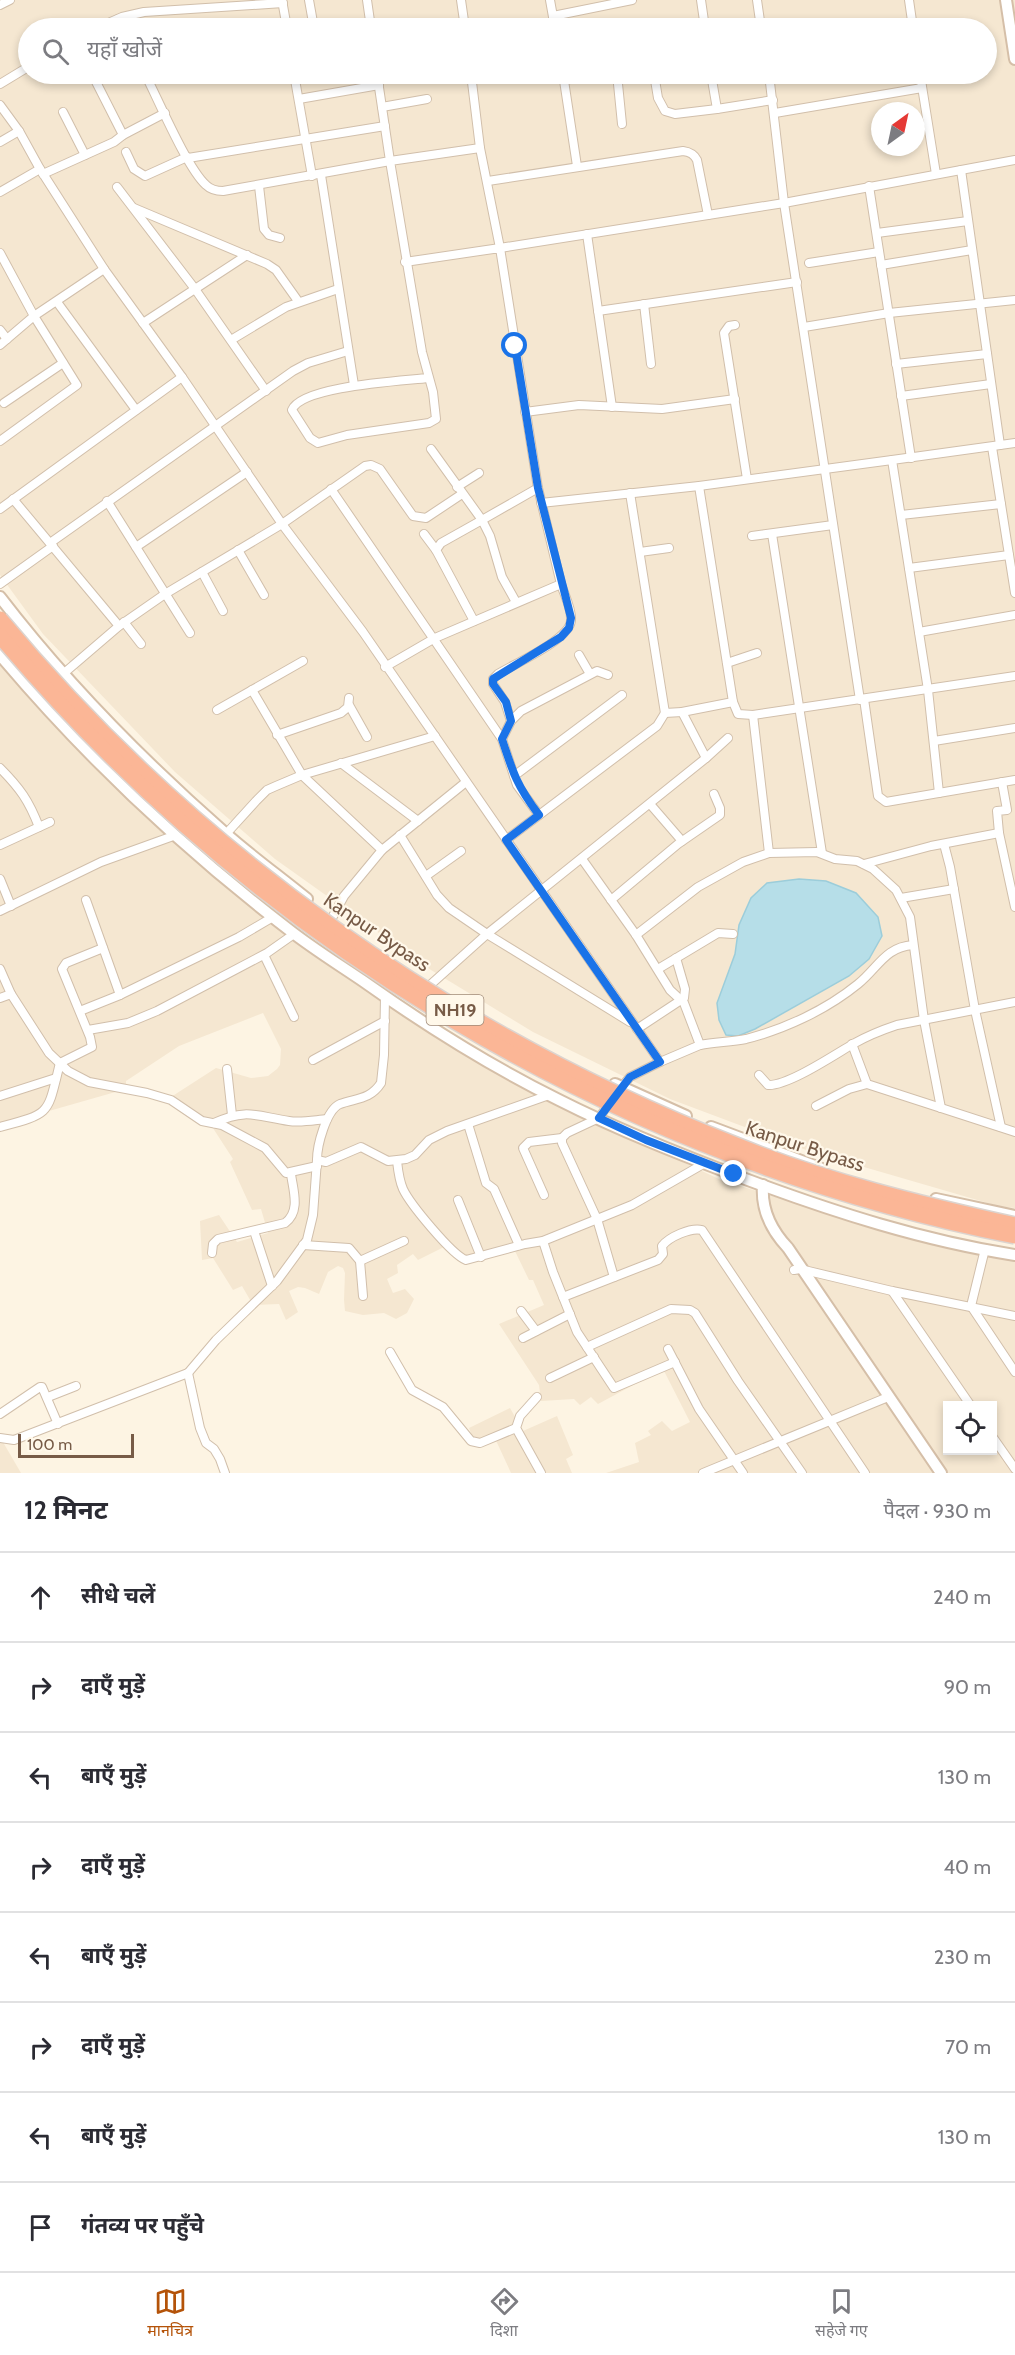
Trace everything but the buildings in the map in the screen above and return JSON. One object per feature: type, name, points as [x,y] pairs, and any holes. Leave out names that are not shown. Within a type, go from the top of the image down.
[{"type":"highway","name":"Kanpur Bypass","points":[[0,619],[90,720],[212,832],[314,915],[455,1010],[573,1074],[739,1147],[929,1206],[1015,1225]]},
{"type":"highway","name":"Kanpur Bypass","points":[[0,637],[42,685],[138,783],[220,856],[263,891],[347,952],[411,996],[462,1027],[532,1066],[595,1097],[745,1161],[833,1191],[896,1209],[1015,1236]]},
{"type":"main road","points":[[1006,0],[1015,59]]},
{"type":"main road","points":[[0,597],[63,674],[140,755],[226,834],[332,918],[429,986],[508,1031],[621,1087],[714,1128],[822,1168],[916,1195],[1015,1216]]},
{"type":"main road","points":[[0,637],[22,626]]},
{"type":"main road","points":[[0,655],[37,699],[116,780],[203,860],[294,934],[385,997],[487,1061],[549,1095],[599,1118],[705,1163],[825,1209],[916,1234],[1015,1255]]},
{"type":"main road","points":[[763,1185],[762,1198],[765,1211],[779,1238],[780,1251],[797,1270],[934,1473]]},
{"type":"main road","points":[[885,1398],[940,1473]]},
{"type":"street","points":[[0,5],[10,0]]},
{"type":"street","points":[[309,0],[312,18]]},
{"type":"street","points":[[367,0],[370,18]]},
{"type":"street","points":[[461,0],[464,18]]},
{"type":"street","points":[[550,0],[553,16],[632,0]]},
{"type":"street","points":[[701,0],[704,18]]},
{"type":"street","points":[[757,0],[760,18]]},
{"type":"street","points":[[909,0],[912,18]]},
{"type":"street","points":[[122,18],[144,12],[282,2],[285,18]]},
{"type":"street","points":[[0,84],[18,73]]},
{"type":"street","points":[[97,84],[123,135]]},
{"type":"street","points":[[150,84],[204,184],[217,191],[259,186],[390,161],[480,148]]},
{"type":"street","points":[[296,84],[312,176]]},
{"type":"street","points":[[472,84],[480,148],[500,248],[538,488],[571,618],[569,628],[561,637],[493,679],[493,684],[506,702],[511,721]]},
{"type":"street","points":[[564,84],[577,166]]},
{"type":"street","points":[[618,84],[622,124]]},
{"type":"street","points":[[656,84],[658,98],[665,111],[675,114],[773,100]]},
{"type":"street","points":[[713,84],[717,109]]},
{"type":"street","points":[[770,84],[784,203],[833,525],[878,796],[891,802],[1015,780]]},
{"type":"street","points":[[921,84],[936,174]]},
{"type":"street","points":[[299,99],[379,85],[405,262],[436,416],[434,421],[420,425],[347,435],[318,443],[314,442],[295,415],[293,407],[312,395],[354,386],[428,378]]},
{"type":"street","points":[[775,113],[922,88]]},
{"type":"street","points":[[382,107],[427,99]]},
{"type":"street","points":[[0,105],[19,131],[41,172],[104,269],[182,377],[282,524],[363,632],[660,1062]]},
{"type":"street","points":[[63,112],[85,155]]},
{"type":"street","points":[[0,192],[41,172],[114,142],[165,113]]},
{"type":"street","points":[[126,152],[134,169],[145,176],[188,158],[385,126]]},
{"type":"street","points":[[0,142],[19,131]]},
{"type":"street","points":[[488,181],[683,151],[689,152],[698,160],[708,214]]},
{"type":"street","points":[[405,262],[784,203],[1015,160]]},
{"type":"street","points":[[961,170],[991,384],[1001,504],[1015,593]]},
{"type":"street","points":[[321,175],[354,386]]},
{"type":"street","points":[[259,186],[264,229],[269,235],[280,238]]},
{"type":"street","points":[[869,186],[910,458]]},
{"type":"street","points":[[117,187],[195,289],[266,391]]},
{"type":"street","points":[[133,208],[247,255],[276,270],[298,301]]},
{"type":"street","points":[[877,233],[968,221]]},
{"type":"street","points":[[587,234],[612,407]]},
{"type":"street","points":[[881,265],[972,250]]},
{"type":"street","points":[[809,262],[879,252]]},
{"type":"street","points":[[0,253],[34,316],[77,385],[0,441]]},
{"type":"street","points":[[143,323],[247,255]]},
{"type":"street","points":[[0,345],[34,316],[104,269]]},
{"type":"street","points":[[598,311],[797,282]]},
{"type":"street","points":[[231,340],[298,301],[338,289]]},
{"type":"street","points":[[804,327],[889,313],[1015,300]]},
{"type":"street","points":[[57,302],[136,410]]},
{"type":"street","points":[[644,304],[651,364]]},
{"type":"street","points":[[735,325],[729,326],[724,333],[747,479]]},
{"type":"street","points":[[0,330],[7,339]]},
{"type":"street","points":[[0,584],[107,501],[215,425],[308,363],[348,351]]},
{"type":"street","points":[[896,364],[987,354]]},
{"type":"street","points":[[4,403],[63,363]]},
{"type":"street","points":[[0,509],[182,377]]},
{"type":"street","points":[[901,396],[991,384]]},
{"type":"street","points":[[525,412],[579,405],[662,409],[735,399]]},
{"type":"street","points":[[541,503],[699,486],[1015,443]]},
{"type":"street","points":[[431,449],[482,520],[490,536],[502,577],[516,602]]},
{"type":"street","points":[[892,460],[928,690],[939,793]]},
{"type":"street","points":[[63,674],[122,624],[165,594],[282,524],[365,466],[371,465],[380,469],[413,516],[419,518],[426,518],[479,473]]},
{"type":"street","points":[[135,547],[247,472]]},
{"type":"street","points":[[699,486],[733,702],[738,714],[753,715],[1015,676]]},
{"type":"street","points":[[436,550],[441,543],[538,488]]},
{"type":"street","points":[[331,489],[502,739],[514,776],[523,794],[539,815]]},
{"type":"street","points":[[506,840],[657,726],[665,713],[630,493]]},
{"type":"street","points":[[13,499],[141,644]]},
{"type":"street","points":[[107,501],[190,633]]},
{"type":"street","points":[[901,515],[1001,504]]},
{"type":"street","points":[[752,536],[833,525]]},
{"type":"street","points":[[424,534],[436,550],[474,621]]},
{"type":"street","points":[[772,534],[822,853]]},
{"type":"street","points":[[640,552],[669,548]]},
{"type":"street","points":[[238,550],[264,595]]},
{"type":"street","points":[[909,568],[1009,555]]},
{"type":"street","points":[[202,572],[224,611]]},
{"type":"street","points":[[386,667],[435,638],[561,584]]},
{"type":"street","points":[[919,632],[1015,615]]},
{"type":"street","points":[[727,663],[757,653]]},
{"type":"street","points":[[579,655],[590,674]]},
{"type":"street","points":[[217,710],[303,661]]},
{"type":"street","points":[[502,739],[511,721],[521,711],[597,671],[608,675]]},
{"type":"street","points":[[252,690],[302,775],[382,850]]},
{"type":"street","points":[[514,776],[622,695]]},
{"type":"street","points":[[277,735],[341,713],[349,701],[367,737]]},
{"type":"street","points":[[665,713],[733,702]]},
{"type":"street","points":[[682,712],[706,758]]},
{"type":"street","points":[[753,715],[769,853]]},
{"type":"street","points":[[934,741],[1015,728]]},
{"type":"street","points":[[226,834],[267,790],[302,775],[435,736]]},
{"type":"street","points":[[429,986],[487,934],[650,804],[728,738]]},
{"type":"street","points":[[341,763],[418,821]]},
{"type":"street","points":[[0,768],[19,786],[29,801],[39,827]]},
{"type":"street","points":[[332,918],[344,896],[382,850],[466,782]]},
{"type":"street","points":[[1002,782],[1007,810],[997,812],[999,833],[1015,907]]},
{"type":"street","points":[[611,900],[682,841],[720,815],[720,808],[714,794]]},
{"type":"street","points":[[650,804],[682,841]]},
{"type":"street","points":[[0,845],[50,822]]},
{"type":"street","points":[[636,935],[698,887],[743,862],[769,853],[822,853],[835,859],[864,864],[999,833]]},
{"type":"street","points":[[0,911],[101,862],[176,835]]},
{"type":"street","points":[[400,835],[437,895],[449,908],[635,1027]]},
{"type":"street","points":[[944,844],[975,1010],[1001,1127]]},
{"type":"street","points":[[426,876],[461,851]]},
{"type":"street","points":[[582,859],[636,935],[670,990],[686,1006],[700,1045]]},
{"type":"street","points":[[864,864],[884,878],[901,898],[910,917],[924,1020],[941,1108]]},
{"type":"street","points":[[0,879],[11,906]]},
{"type":"street","points":[[901,898],[954,890]]},
{"type":"street","points":[[86,900],[120,995]]},
{"type":"street","points":[[80,1011],[120,995],[229,942],[273,917]]},
{"type":"street","points":[[658,969],[718,933],[733,934]]},
{"type":"street","points":[[88,1030],[128,1023],[157,1011],[264,955],[294,934]]},
{"type":"street","points":[[544,1195],[523,1148],[528,1142],[562,1138],[599,1118],[630,1077],[660,1062],[700,1045],[748,1038],[826,1007],[859,984],[890,952],[901,946],[913,945]]},
{"type":"street","points":[[0,1127],[35,1118],[44,1112],[50,1102],[60,1063],[92,1047],[88,1030],[62,969],[63,966],[104,948]]},
{"type":"street","points":[[264,955],[294,1017]]},
{"type":"street","points":[[635,1027],[682,1000],[685,988],[676,958]]},
{"type":"street","points":[[0,969],[11,994],[49,1053],[68,1071],[89,1082],[164,1097],[197,1118],[222,1125],[265,1148],[286,1173],[291,1174],[317,1163],[326,1162],[361,1147],[388,1161],[397,1161],[415,1155],[429,1140],[549,1095]]},
{"type":"street","points":[[0,998],[11,994]]},
{"type":"street","points":[[0,1438],[14,1440],[188,1373],[216,1340],[272,1286],[307,1240],[314,1215],[317,1163],[327,1119],[337,1105],[364,1098],[381,1083],[385,997]]},
{"type":"street","points":[[759,1075],[768,1085],[775,1085],[804,1072],[852,1044],[897,1025],[1015,1002]]},
{"type":"street","points":[[313,1060],[385,1021]]},
{"type":"street","points":[[852,1044],[867,1084]]},
{"type":"street","points":[[227,1069],[232,1115]]},
{"type":"street","points":[[0,1096],[56,1078]]},
{"type":"street","points":[[816,1106],[849,1089],[867,1084],[1015,1132]]},
{"type":"street","points":[[214,1123],[232,1115],[250,1114],[290,1121],[327,1119]]},
{"type":"street","points":[[468,1124],[486,1183],[494,1189],[519,1245]]},
{"type":"street","points":[[562,1138],[562,1143],[597,1219],[614,1277]]},
{"type":"street","points":[[397,1161],[404,1191],[439,1236],[460,1258],[466,1260],[519,1245],[543,1241],[632,1205],[705,1163]]},
{"type":"street","points":[[212,1253],[213,1244],[218,1239],[290,1220],[296,1206],[291,1174]]},
{"type":"street","points":[[458,1200],[481,1257]]},
{"type":"street","points":[[563,1297],[658,1260],[663,1254],[662,1246],[668,1240],[695,1229],[702,1230],[865,1473]]},
{"type":"street","points":[[254,1230],[272,1286]]},
{"type":"street","points":[[360,1261],[404,1240]]},
{"type":"street","points":[[543,1241],[577,1332],[614,1388],[675,1362]]},
{"type":"street","points":[[303,1245],[344,1246],[356,1254],[360,1261],[363,1296]]},
{"type":"street","points":[[970,1306],[986,1250]]},
{"type":"street","points":[[797,1270],[1015,1316]]},
{"type":"street","points":[[892,1291],[968,1401]]},
{"type":"street","points":[[970,1306],[1015,1372]]},
{"type":"street","points":[[587,1347],[671,1310],[690,1310],[802,1473]]},
{"type":"street","points":[[521,1311],[536,1331]]},
{"type":"street","points":[[523,1338],[570,1314]]},
{"type":"street","points":[[668,1349],[699,1408],[743,1473]]},
{"type":"street","points":[[390,1352],[412,1390],[443,1407],[471,1441],[480,1443],[516,1428]]},
{"type":"street","points":[[550,1378],[594,1357]]},
{"type":"street","points":[[188,1373],[200,1428],[206,1443],[214,1449],[220,1459],[225,1473]]},
{"type":"street","points":[[48,1397],[76,1386]]},
{"type":"street","points":[[0,1414],[40,1387],[45,1390],[58,1424]]},
{"type":"street","points":[[537,1397],[520,1416],[516,1428],[542,1473]]},
{"type":"street","points":[[704,1473],[885,1398]]},
{"type":"street","points":[[997,1442],[1015,1469]]},
{"type":"shaded area","points":[[0,0],[1015,0],[1015,1208],[998,1206],[809,1151],[670,1099],[533,1032],[431,970],[275,859],[175,772],[43,634],[0,575]]},
{"type":"shaded area","points":[[0,659],[88,762],[224,884],[294,939],[424,1027],[596,1121],[721,1180],[922,1242],[1015,1261],[1015,1473],[606,1473],[639,1462],[635,1443],[651,1435],[648,1431],[662,1421],[672,1431],[690,1422],[663,1369],[598,1404],[591,1397],[580,1405],[574,1399],[541,1401],[539,1385],[499,1324],[544,1305],[533,1280],[529,1280],[514,1249],[463,1258],[448,1245],[418,1260],[413,1254],[397,1265],[398,1273],[387,1279],[393,1293],[405,1289],[414,1299],[407,1313],[396,1319],[384,1313],[363,1315],[345,1311],[345,1273],[343,1268],[338,1266],[328,1272],[319,1294],[298,1287],[289,1291],[298,1312],[286,1320],[279,1304],[253,1305],[242,1286],[233,1290],[213,1258],[202,1260],[200,1221],[219,1215],[237,1242],[268,1233],[261,1209],[252,1210],[230,1162],[233,1159],[209,1122],[171,1097],[216,1068],[251,1078],[268,1076],[277,1069],[280,1065],[281,1049],[263,1013],[179,1046],[126,1081],[126,1089],[0,1125]]},
{"type":"shaded area","points":[[510,1408],[523,1431],[557,1416],[573,1455],[566,1459],[572,1473],[511,1473],[493,1434],[474,1441],[469,1428]]},
{"type":"shaded area","points":[[0,1437],[21,1473],[0,1473]]},
{"type":"water","points":[[799,879],[826,881],[856,893],[878,917],[882,936],[869,959],[849,976],[755,1029],[738,1036],[726,1035],[719,1020],[717,1003],[735,954],[739,925],[751,898],[767,883]]},
{"type":"route","points":[[515,346],[538,488],[571,622],[561,637],[498,674],[492,682],[506,702],[511,721],[502,739],[512,772],[517,785],[539,815],[506,840],[660,1062],[630,1077],[599,1118],[646,1140],[734,1174]]}]
